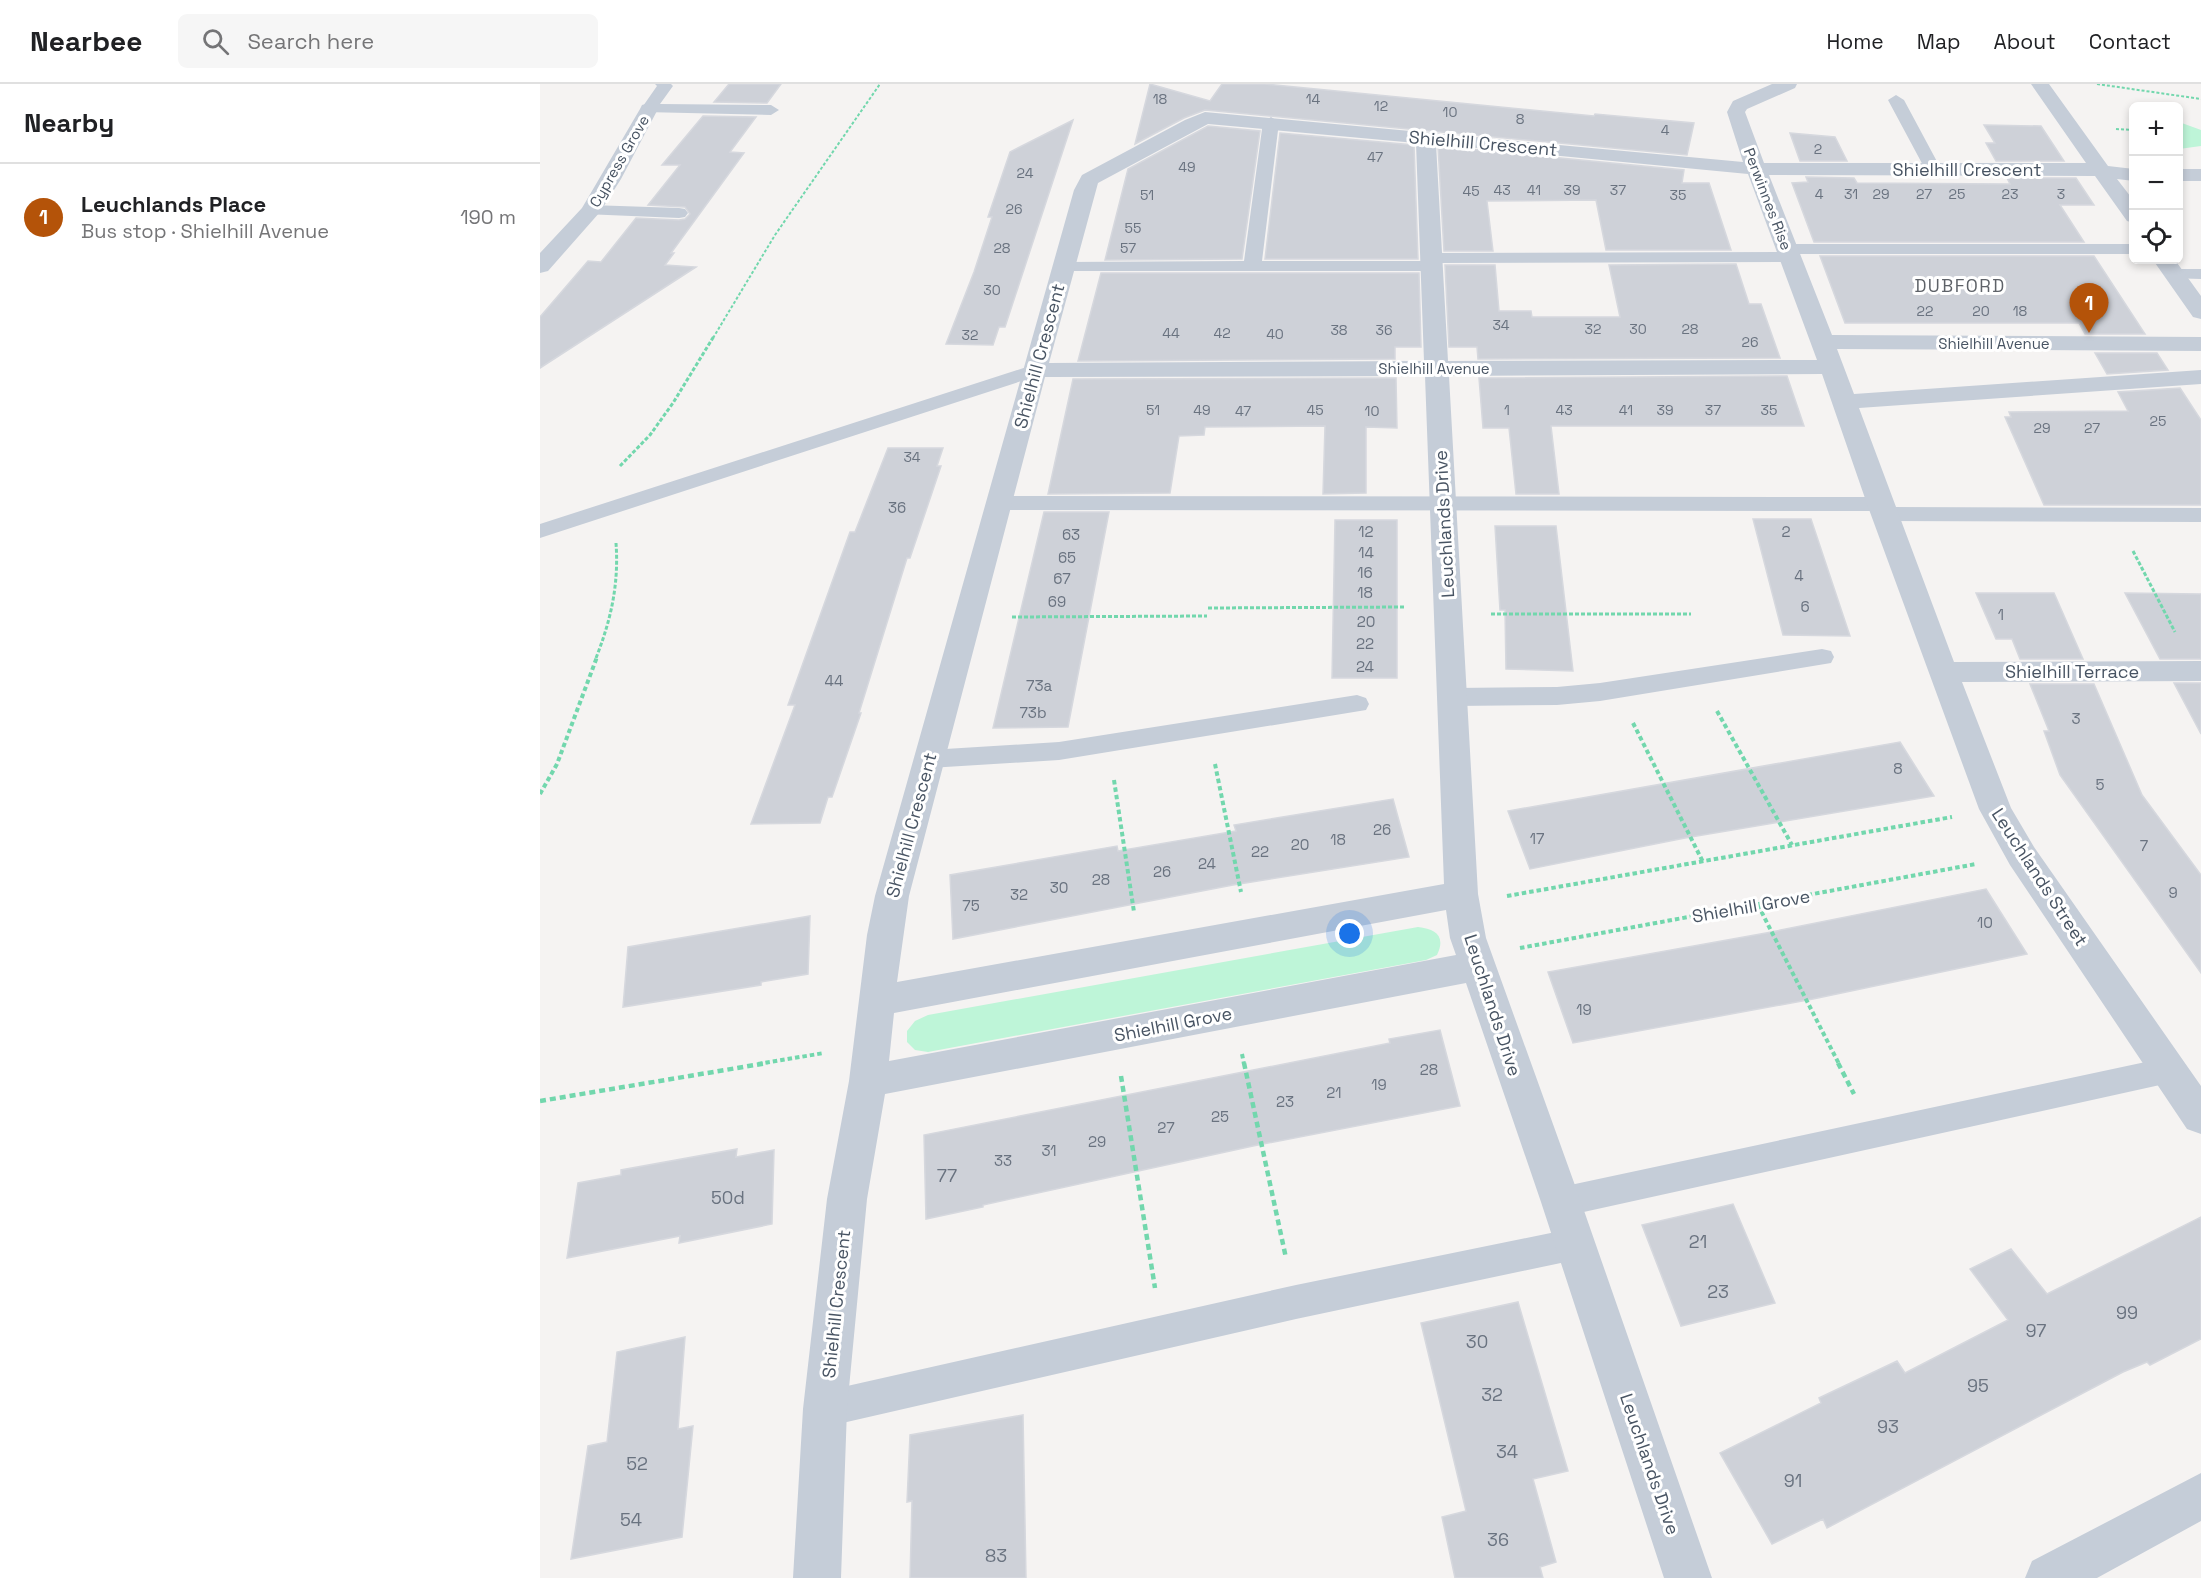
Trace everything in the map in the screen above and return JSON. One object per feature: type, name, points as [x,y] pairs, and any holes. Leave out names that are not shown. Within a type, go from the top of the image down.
[{"type":"street","name":"Perwinnes Rise","points":[[1788,84],[1740,105],[1736,112],[1844,402]]},
{"type":"street","points":[[2040,84],[2129,211]]},
{"type":"street","name":"Cypress Grove","points":[[540,267],[590,210],[649,109]]},
{"type":"street","name":"Shielhill Crescent","points":[[817,1578],[825,1409],[846,1199],[868,1081],[892,896],[1083,190],[1089,180],[1205,118],[1271,122],[1757,169],[2086,169],[2129,174]]},
{"type":"street","name":"Leuchlands Drive","points":[[1426,138],[1442,503],[1454,697],[1479,896],[1468,938],[1494,958],[1561,1202],[1688,1578]]},
{"type":"street","points":[[2183,175],[2201,175]]},
{"type":"street","points":[[2169,267],[2201,312]]},
{"type":"street","name":"Shielhill Avenue","points":[[1823,342],[2201,344]]},
{"type":"street","name":"Shielhill Avenue","points":[[1036,370],[1832,367]]},
{"type":"street","points":[[1844,402],[2201,377]]},
{"type":"street","name":"Leuchlands Street","points":[[1844,402],[1995,809],[2007,832],[2201,1117]]},
{"type":"street","name":"Shielhill Terrace","points":[[1943,672],[2198,671]]},
{"type":"street","points":[[877,1001],[1479,896]]},
{"type":"street","name":"Shielhill Grove","points":[[868,1081],[1494,958]]},
{"type":"street","points":[[2049,1578],[2201,1496]]},
{"type":"lane","points":[[649,109],[665,86],[663,84]]},
{"type":"lane","points":[[1896,100],[1934,169]]},
{"type":"lane","points":[[649,109],[771,110]]},
{"type":"lane","points":[[1252,266],[1271,122]]},
{"type":"lane","points":[[590,210],[679,213]]},
{"type":"lane","points":[[1064,267],[1252,266],[1789,253],[2129,249]]},
{"type":"lane","points":[[2169,267],[2201,274]]},
{"type":"lane","points":[[540,531],[1036,370]]},
{"type":"lane","points":[[998,503],[1442,503],[2201,515]]},
{"type":"lane","points":[[1454,697],[1557,696],[1822,657]]},
{"type":"lane","points":[[928,759],[1027,754],[1109,744],[1357,704]]},
{"type":"lane","points":[[1561,1202],[2169,1070]]},
{"type":"lane","points":[[825,1409],[1162,1331],[1575,1244]]},
{"type":"path","points":[[540,794],[563,752],[610,622],[616,598],[618,558],[615,532],[598,492],[650,435],[673,403],[775,235],[880,84]]},
{"type":"path","points":[[2097,84],[2201,99]]},
{"type":"path","points":[[2114,515],[2198,671]]},
{"type":"path","points":[[1208,608],[1410,607]]},
{"type":"path","points":[[1487,614],[1691,614]]},
{"type":"path","points":[[1007,617],[1207,616]]},
{"type":"path","points":[[1705,674],[1706,695],[1724,722],[1792,845]]},
{"type":"path","points":[[1616,689],[1703,862]]},
{"type":"path","points":[[1207,728],[1243,898]]},
{"type":"path","points":[[1109,744],[1134,917]]},
{"type":"path","points":[[1479,896],[1703,862],[1953,817]]},
{"type":"path","name":"Shielhill Grove","points":[[1494,958],[1758,905],[1980,864]]},
{"type":"path","points":[[1758,905],[1874,1133]]},
{"type":"path","points":[[1239,1042],[1296,1302]]},
{"type":"path","points":[[540,1101],[834,1051]]},
{"type":"path","points":[[1119,1064],[1162,1331]]},
{"type":"green space","points":[[2183,123],[2201,130],[2201,146],[2183,148]]},
{"type":"green space","points":[[1418,927],[1434,932],[1440,938],[1437,955],[1426,960],[928,1052],[915,1050],[907,1042],[907,1031],[915,1021],[928,1015]]},
{"type":"building","points":[[729,84],[781,84],[767,103],[714,102]]},
{"type":"building","points":[[1150,84],[1210,101],[1222,84],[1265,84],[1594,116],[1595,114],[1694,123],[1687,155],[1205,110],[1184,118],[1135,144]]},
{"type":"building","points":[[703,116],[756,117],[730,152],[744,153],[671,253],[674,253],[665,265],[696,267],[540,368],[540,317],[588,261],[601,262],[636,218],[679,220],[685,219],[690,214],[685,207],[648,205],[680,165],[662,165]]},
{"type":"building","points":[[1073,120],[1005,327],[999,327],[993,345],[946,344],[974,272],[992,217],[988,217],[1010,152]]},
{"type":"building","points":[[1984,125],[2041,126],[2064,161],[1996,161],[1986,143],[1995,143]]},
{"type":"building","points":[[1208,126],[1260,131],[1242,259],[1105,260],[1128,169]]},
{"type":"building","points":[[1280,133],[1414,145],[1418,259],[1265,259]]},
{"type":"building","points":[[1790,133],[1835,137],[1847,161],[1800,161]]},
{"type":"building","points":[[1438,146],[1684,170],[1682,183],[1709,183],[1731,250],[1606,250],[1596,200],[1487,201],[1493,251],[1444,251]]},
{"type":"building","points":[[1806,177],[1854,178],[1857,183],[2010,184],[2007,178],[2076,178],[2094,205],[2060,205],[2084,242],[1814,242],[1792,183],[1808,182]]},
{"type":"building","points":[[1820,256],[2094,256],[2145,334],[2085,334],[2079,323],[1845,323]]},
{"type":"building","points":[[1736,264],[1749,304],[1761,304],[1780,358],[1478,359],[1477,347],[1449,347],[1445,265],[1495,265],[1499,311],[1531,311],[1532,317],[1620,317],[1609,265]]},
{"type":"building","points":[[1101,273],[1419,273],[1421,347],[1395,347],[1395,359],[1078,361]]},
{"type":"building","points":[[2095,353],[2157,353],[2168,370],[2107,374]]},
{"type":"building","points":[[1787,376],[1804,426],[1551,426],[1559,494],[1516,494],[1509,428],[1483,428],[1479,378]]},
{"type":"building","points":[[1396,378],[1397,428],[1366,427],[1366,493],[1323,494],[1325,426],[1205,427],[1204,435],[1179,436],[1170,493],[1048,494],[1073,379]]},
{"type":"building","points":[[2180,388],[2201,420],[2201,505],[2044,505],[2005,417],[2011,417],[2009,412],[2128,411],[2118,392]]},
{"type":"building","points":[[888,448],[943,448],[937,466],[941,466],[910,558],[907,558],[859,713],[861,713],[832,797],[828,797],[820,823],[751,824],[795,705],[788,705],[850,532],[855,532]]},
{"type":"building","points":[[1044,512],[1109,512],[1068,727],[993,728]]},
{"type":"building","points":[[1753,519],[1811,519],[1850,636],[1783,635]]},
{"type":"building","points":[[1335,520],[1397,520],[1397,678],[1332,678]]},
{"type":"building","points":[[1495,526],[1556,526],[1573,671],[1506,669],[1505,610],[1500,610]]},
{"type":"building","points":[[1976,593],[2054,593],[2083,659],[2020,659],[2012,639],[1996,639]]},
{"type":"building","points":[[2125,593],[2201,594],[2201,659],[2160,659]]},
{"type":"building","points":[[2174,683],[2201,683],[2201,734]]},
{"type":"building","points":[[2030,684],[2094,684],[2142,795],[2201,875],[2201,973],[2060,775],[2044,731],[2049,731]]},
{"type":"building","points":[[1900,742],[1934,796],[1685,838],[1530,869],[1508,811]]},
{"type":"building","points":[[1393,799],[1409,857],[1233,885],[953,939],[950,875],[1117,846],[1118,851],[1236,831],[1234,825]]},
{"type":"building","points":[[1986,889],[2027,954],[1813,999],[1573,1043],[1548,972],[1766,933]]},
{"type":"building","points":[[810,916],[808,974],[761,982],[761,985],[623,1007],[628,947]]},
{"type":"building","points":[[1440,1030],[1460,1106],[1253,1146],[926,1219],[924,1135],[1390,1043],[1389,1039]]},
{"type":"building","points":[[737,1149],[736,1157],[774,1150],[772,1224],[679,1243],[680,1236],[567,1258],[578,1183],[621,1175],[621,1170]]},
{"type":"building","points":[[1733,1204],[1775,1303],[1681,1326],[1642,1225]]},
{"type":"building","points":[[2201,1217],[2201,1339],[2150,1365],[2147,1362],[2123,1372],[1827,1528],[1823,1519],[1772,1544],[1720,1453],[1821,1403],[1819,1398],[1897,1361],[1905,1373],[2008,1320],[1970,1269],[2011,1249],[2047,1294]]},
{"type":"building","points":[[1518,1302],[1568,1471],[1533,1479],[1556,1562],[1540,1567],[1543,1578],[1455,1578],[1442,1517],[1466,1511],[1421,1323]]},
{"type":"building","points":[[685,1337],[678,1429],[693,1426],[682,1537],[571,1559],[588,1446],[607,1442],[617,1352]]},
{"type":"building","points":[[1023,1415],[1026,1578],[910,1578],[912,1501],[907,1502],[910,1435]]},
{"type":"place","name":"Leuchlands Place","points":[[2089,333]]},
{"type":"district","name":"DUBFORD","points":[[1960,285]]}]
